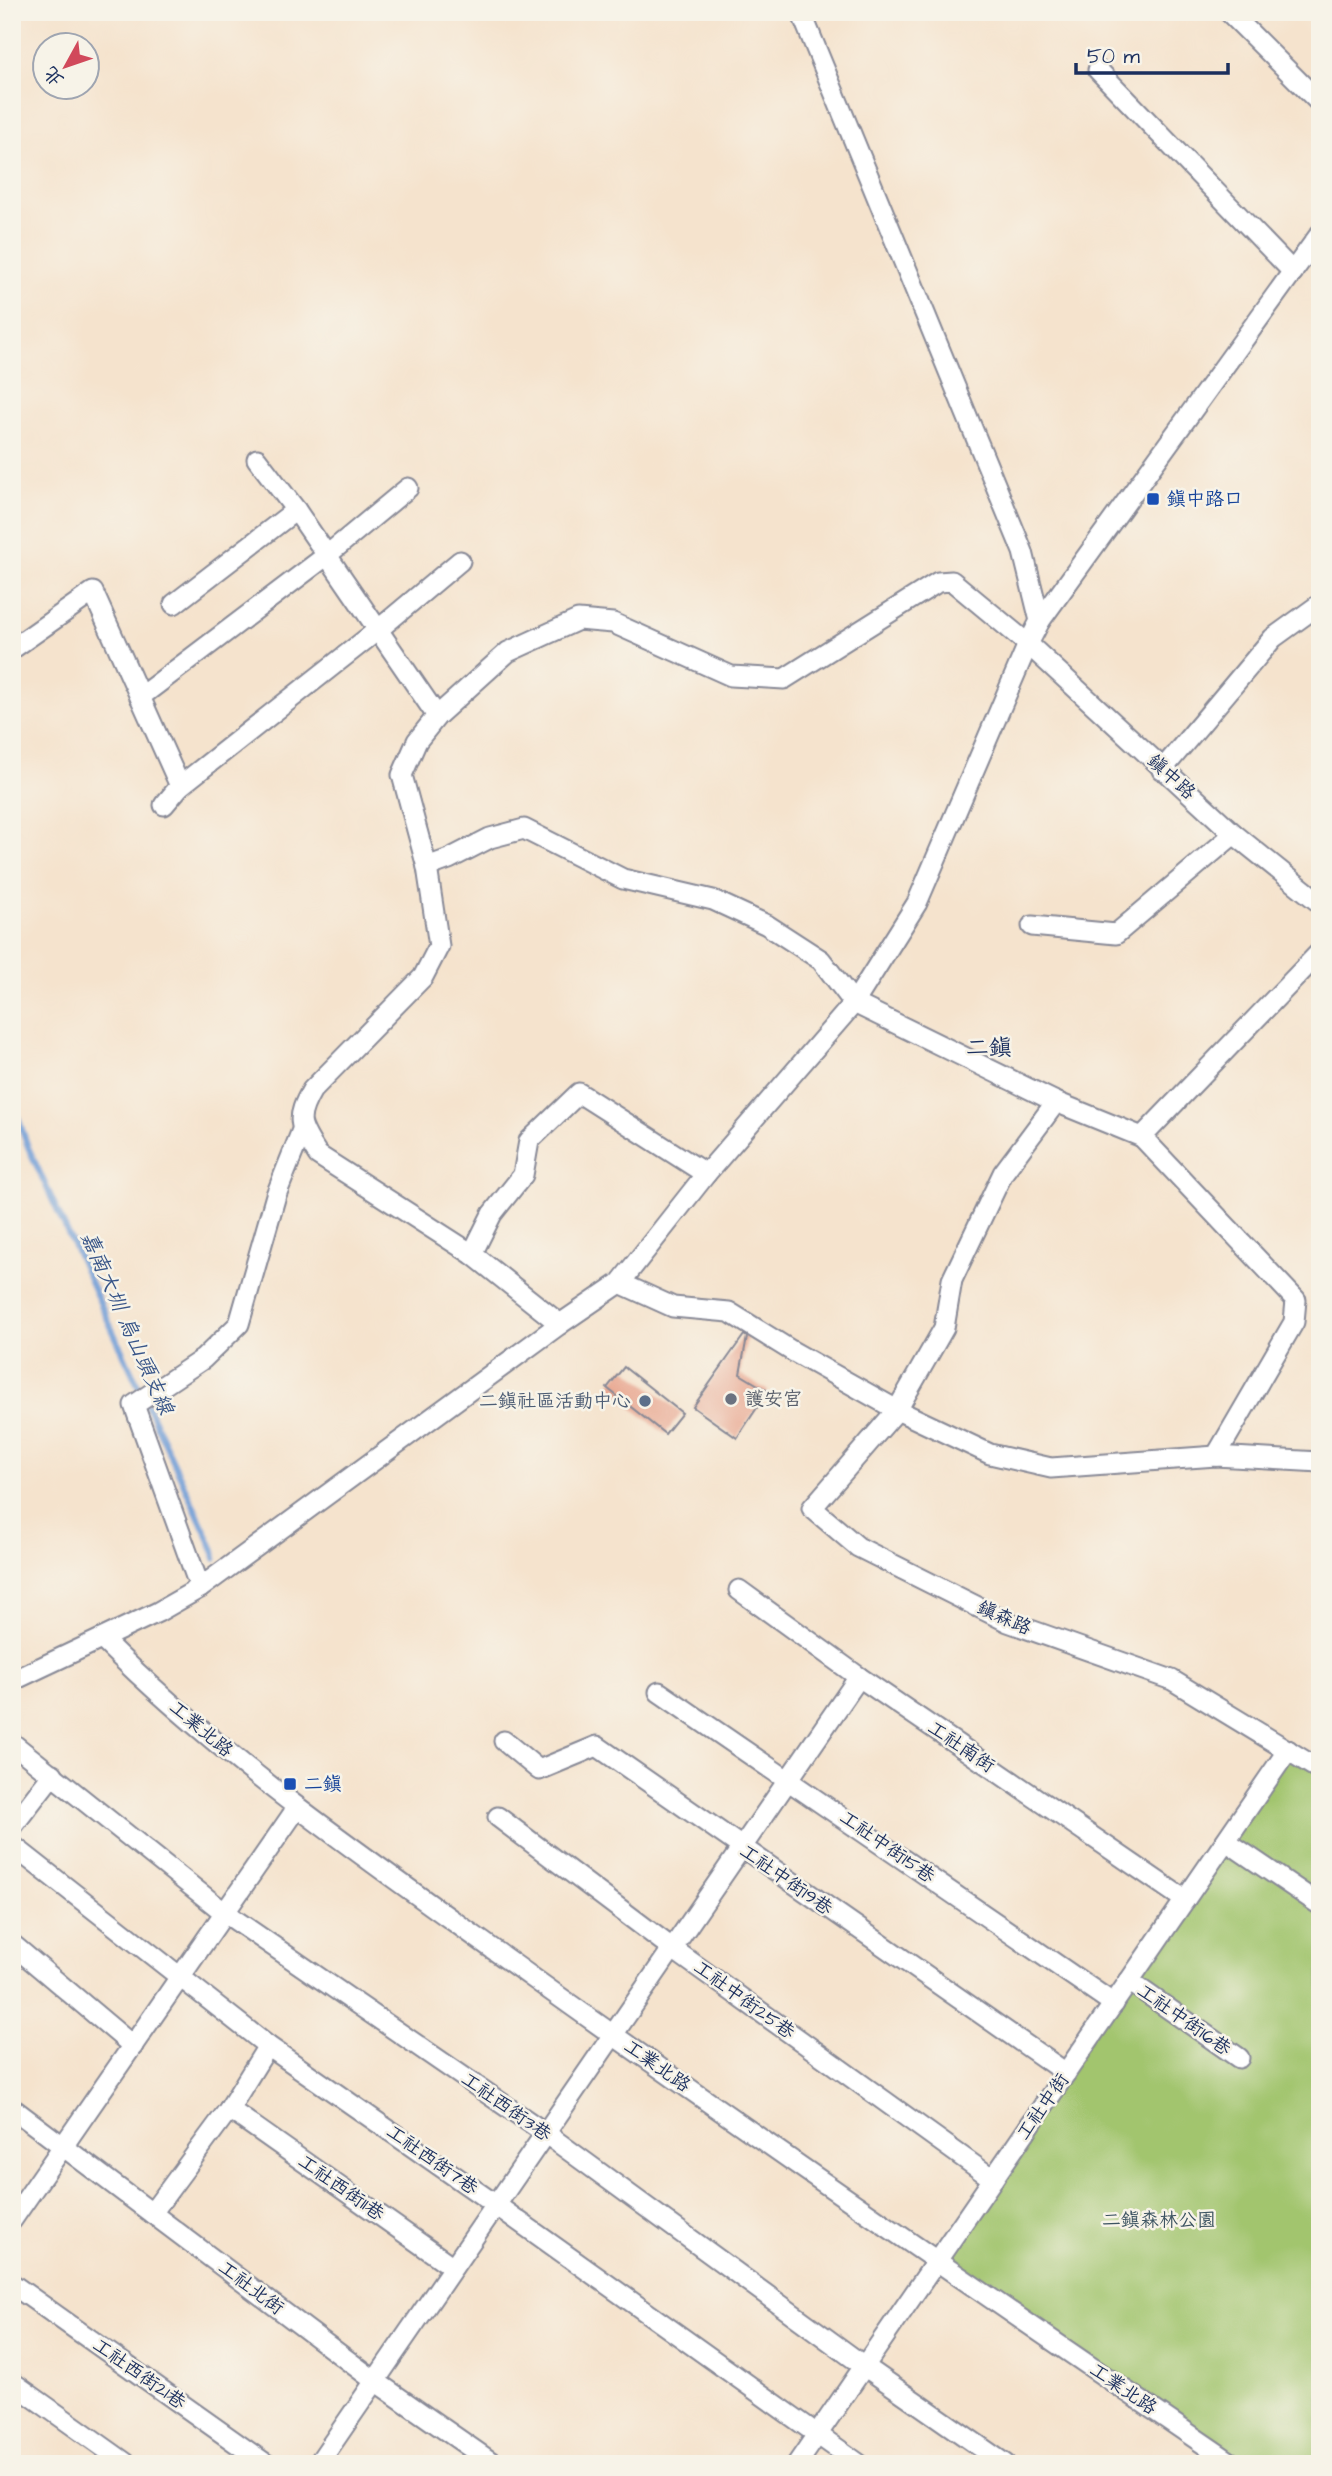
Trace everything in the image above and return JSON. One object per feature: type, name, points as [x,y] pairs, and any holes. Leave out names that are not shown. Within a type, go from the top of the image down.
[{"type":"street","points":[[801,12],[1023,552],[1040,621]]},
{"type":"street","points":[[1229,12],[1320,103]]},
{"type":"street","points":[[1098,70],[1293,272]]},
{"type":"street","points":[[12,1681],[158,1612],[200,1588],[620,1283],[706,1174],[853,1003],[917,903],[1040,621],[1320,234]]},
{"type":"street","points":[[257,459],[296,510],[437,716]]},
{"type":"street","points":[[140,698],[326,556],[408,488]]},
{"type":"street","points":[[174,604],[296,510]]},
{"type":"street","points":[[164,805],[180,786],[379,629],[460,561]]},
{"type":"street","name":"鎮中路","points":[[200,1588],[134,1405],[203,1359],[239,1324],[276,1195],[302,1130],[300,1110],[312,1090],[423,977],[439,946],[427,867],[402,775],[416,741],[437,716],[508,652],[578,620],[613,623],[731,676],[785,679],[938,582],[952,581],[1028,644],[1234,834],[1320,903]]},
{"type":"street","points":[[12,649],[93,592],[180,786]]},
{"type":"street","points":[[1162,770],[1273,638],[1320,604]]},
{"type":"street","points":[[427,867],[490,838],[524,829],[623,879],[713,900],[767,925],[821,960],[853,1003],[1056,1102],[1142,1137],[1296,1300],[1294,1322],[1216,1456]]},
{"type":"street","points":[[1032,926],[1116,934],[1234,834]]},
{"type":"street","points":[[1142,1137],[1320,952]]},
{"type":"street","points":[[472,1254],[492,1214],[523,1175],[529,1141],[579,1093],[706,1174]]},
{"type":"street","points":[[897,1410],[944,1328],[952,1280],[1003,1173],[1056,1102]]},
{"type":"street","points":[[302,1130],[318,1155],[472,1254],[560,1324]]},
{"type":"street","points":[[620,1283],[673,1307],[729,1312],[897,1410],[990,1454],[1051,1468],[1216,1456],[1320,1462]]},
{"type":"street","name":"鎮森路","points":[[897,1410],[812,1508],[858,1547],[1008,1622],[1172,1680],[1320,1770]]},
{"type":"street","name":"工社南街","points":[[740,1590],[859,1677],[1185,1899]]},
{"type":"street","name":"工業北路","points":[[102,1639],[150,1687],[297,1808],[613,2035],[1233,2464]]},
{"type":"street","points":[[318,2464],[859,1677]]},
{"type":"street","name":"工社中街15巷","points":[[659,1692],[1114,2004]]},
{"type":"street","name":"工社中街19巷","points":[[504,1741],[539,1770],[597,1746],[1066,2074]]},
{"type":"street","name":"工社西街3巷","points":[[12,1743],[225,1913],[545,2133],[864,2366],[1005,2464]]},
{"type":"street","name":"工社中街","points":[[797,2464],[1288,1750]]},
{"type":"street","points":[[12,1827],[53,1774]]},
{"type":"street","points":[[12,2220],[297,1808]]},
{"type":"street","name":"工社中街25巷","points":[[498,1817],[673,1949],[993,2179]]},
{"type":"street","points":[[1226,1841],[1320,1906]]},
{"type":"street","name":"工社西街7巷","points":[[12,1845],[268,2046],[859,2464]]},
{"type":"street","points":[[12,1944],[133,2046]]},
{"type":"street","name":"工社中街16巷","points":[[1129,1981],[1240,2058]]},
{"type":"street","points":[[152,2213],[229,2109],[268,2046]]},
{"type":"street","name":"工社北街","points":[[12,2108],[375,2381],[494,2464]]},
{"type":"street","name":"工社西街11巷","points":[[229,2109],[453,2267]]},
{"type":"street","name":"工社西街21巷","points":[[12,2284],[266,2464]]},
{"type":"street","points":[[12,2382],[127,2464]]},
{"type":"green space","name":"二鎮森林公園","points":[[1288,1750],[1320,1771],[1320,2464],[1229,2464],[936,2261]]},
{"type":"building","name":"護安宮","points":[[744,1335],[747,1337],[740,1374],[768,1391],[737,1438],[693,1407]]},
{"type":"building","name":"二鎮社區活動中心","points":[[624,1367],[682,1413],[665,1434],[607,1388]]},
{"type":"waterway","name":"嘉南大圳 烏山頭支線","points":[[12,1100],[28,1147],[214,1550],[215,1559]]},
{"type":"place","name":"鎮中路口","points":[[1153,499]]},
{"type":"place","name":"護安宮","points":[[731,1399]]},
{"type":"place","name":"二鎮社區活動中心","points":[[645,1401]]},
{"type":"place","name":"二鎮","points":[[290,1784]]},
{"type":"district","name":"二鎮","points":[[989,1048]]}]
